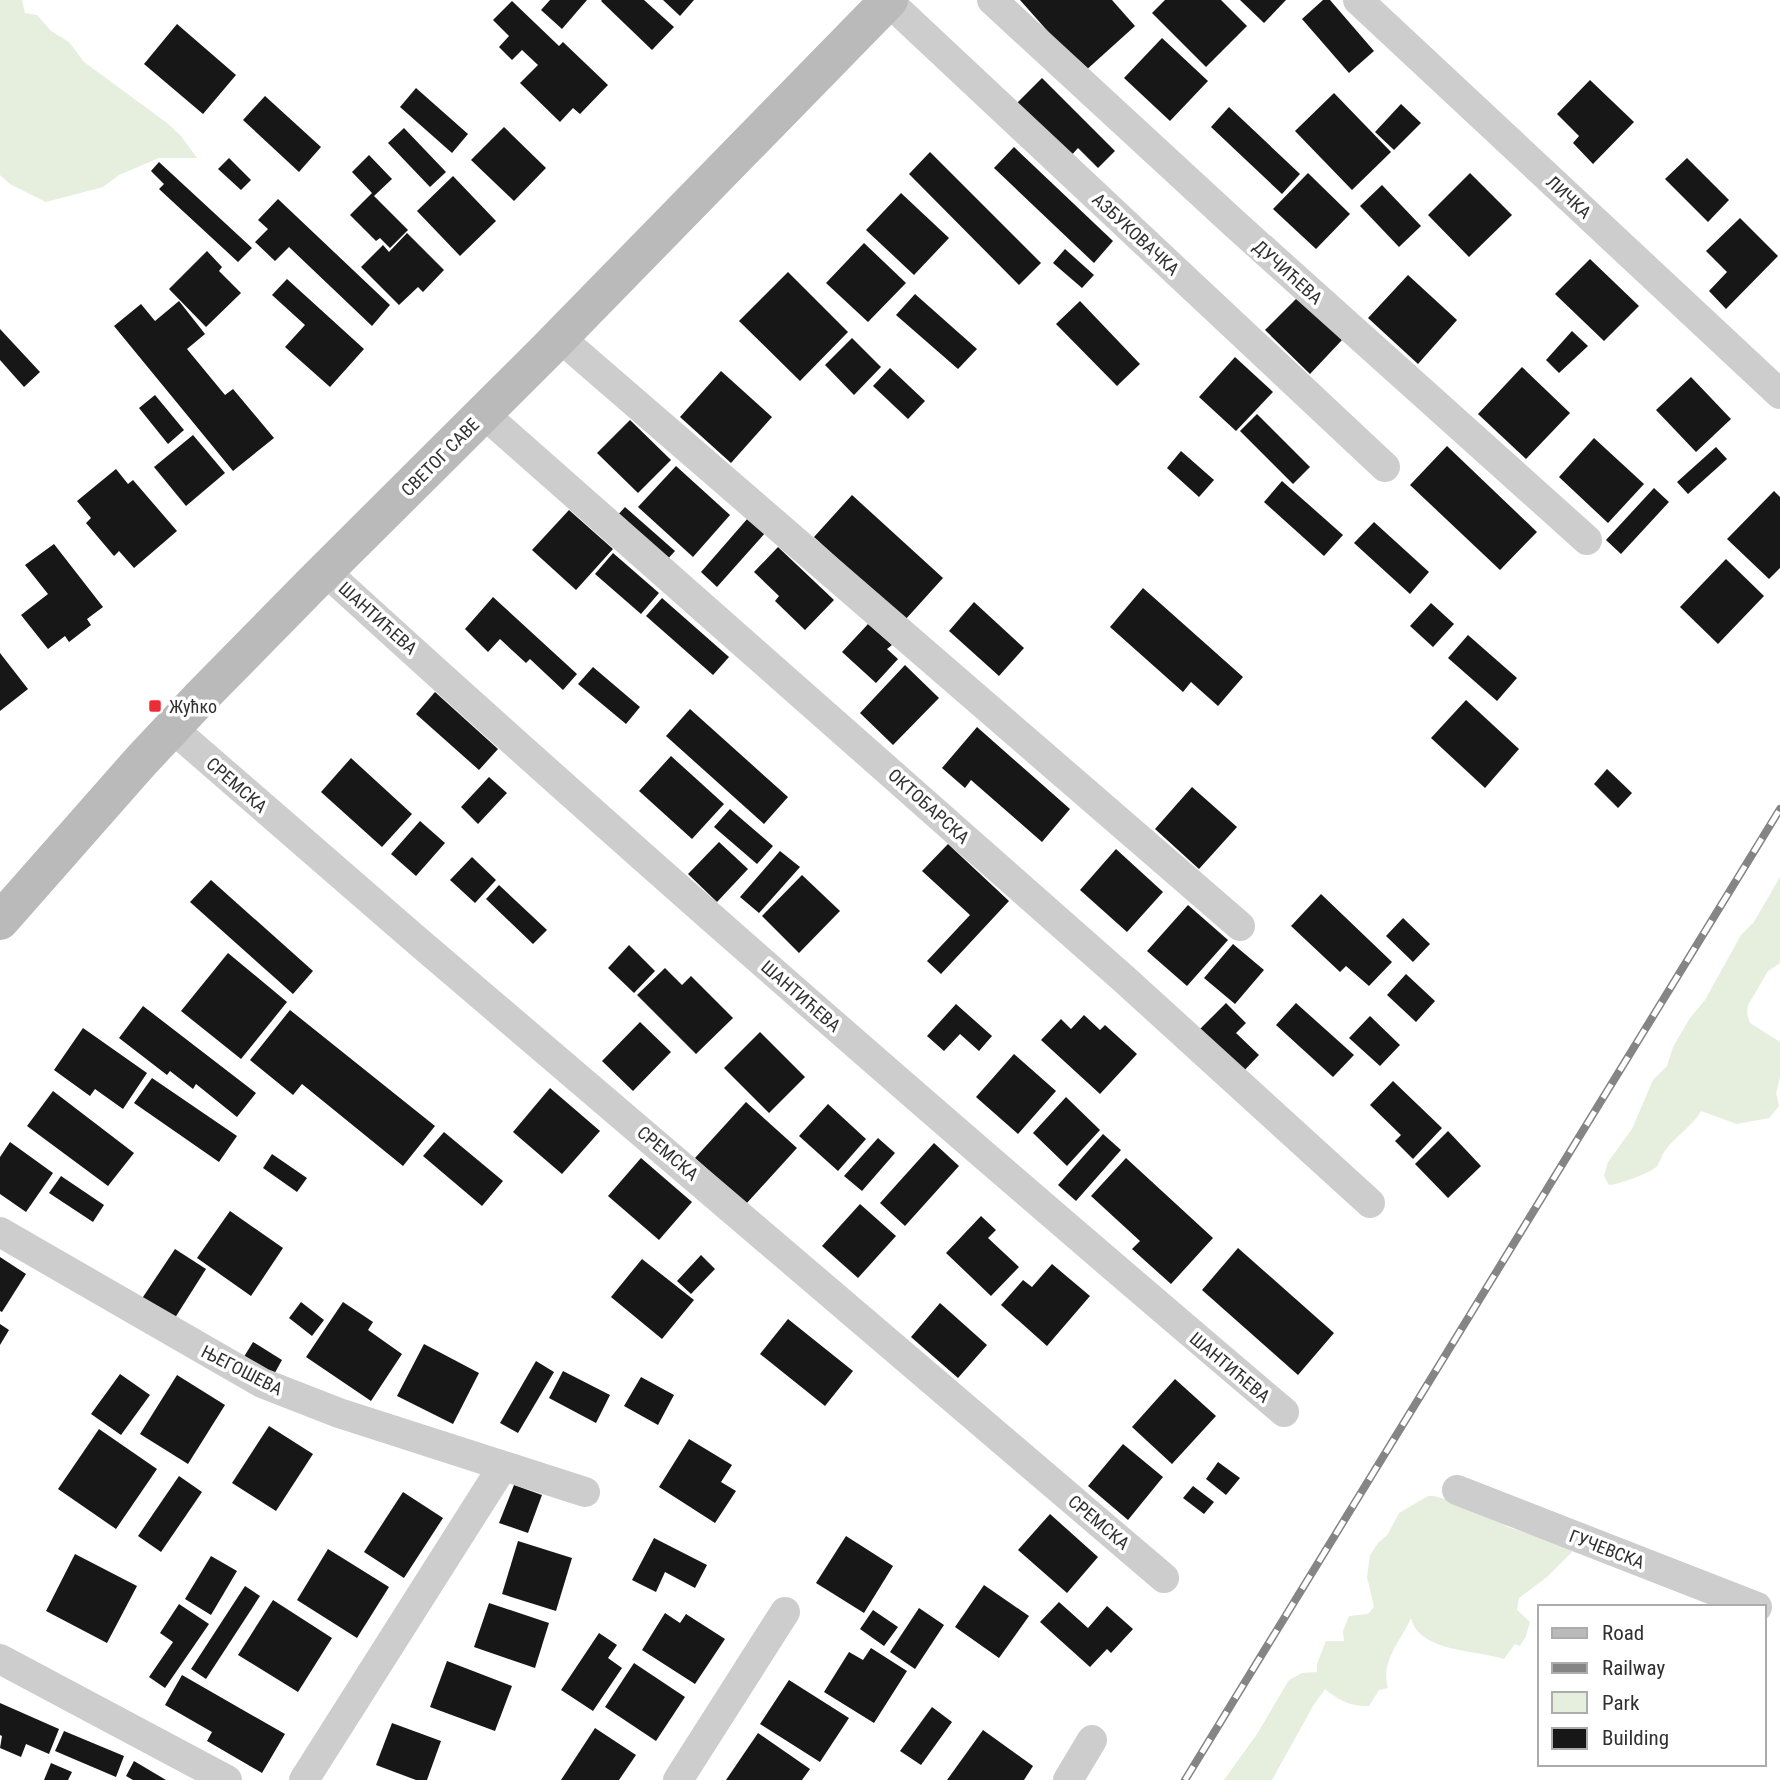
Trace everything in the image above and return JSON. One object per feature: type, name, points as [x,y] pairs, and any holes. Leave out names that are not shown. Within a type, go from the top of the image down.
[{"type":"street","name":"СВЕТОГ САВЕ","points":[[0,921],[172,728],[325,571],[484,414],[888,0]]},
{"type":"street","name":"АЗБУКОВАЧКА","points":[[888,0],[1385,467]]},
{"type":"street","name":"ДУЧИЋЕВА","points":[[992,0],[1236,225],[1587,540]]},
{"type":"street","name":"ЛИЧКА","points":[[1358,0],[1780,394]]},
{"type":"street","points":[[559,337],[1240,926]]},
{"type":"street","name":"ОКТОБАРСКА","points":[[484,414],[1084,943],[1370,1203]]},
{"type":"street","name":"ШАНТИЋЕВА","points":[[325,571],[808,1003],[1283,1412]]},
{"type":"street","name":"СРЕМСКА","points":[[172,728],[1164,1577]]},
{"type":"street","name":"ЊЕГОШЕВА","points":[[0,1232],[262,1383],[339,1413],[585,1492]]},
{"type":"street","points":[[304,1780],[503,1466]]},
{"type":"street","name":"ГУЧЕВСКА","points":[[1457,1490],[1752,1605]]},
{"type":"street","points":[[678,1780],[785,1612]]},
{"type":"street","points":[[0,1659],[228,1780]]},
{"type":"street","points":[[1069,1780],[1092,1740]]},
{"type":"green space","points":[[0,0],[22,0],[25,13],[37,15],[51,31],[69,42],[84,62],[167,123],[181,136],[197,158],[159,158],[119,175],[103,187],[46,202],[10,184],[0,175]]},
{"type":"green space","points":[[1780,877],[1780,963],[1768,971],[1748,1005],[1747,1014],[1750,1023],[1780,1042],[1780,1077],[1776,1093],[1779,1106],[1769,1118],[1737,1124],[1701,1111],[1668,1146],[1656,1167],[1634,1178],[1609,1185],[1604,1176],[1608,1162],[1632,1129],[1653,1080],[1667,1066],[1673,1047],[1690,1018],[1705,1000],[1741,935],[1754,922]]},
{"type":"green space","points":[[1428,1496],[1470,1506],[1508,1527],[1575,1549],[1547,1577],[1519,1598],[1517,1610],[1530,1622],[1520,1646],[1515,1644],[1504,1659],[1450,1648],[1425,1637],[1416,1629],[1411,1618],[1389,1660],[1386,1678],[1388,1688],[1379,1690],[1369,1706],[1346,1702],[1325,1689],[1272,1780],[1224,1780],[1257,1734],[1289,1680],[1302,1673],[1317,1672],[1317,1664],[1326,1641],[1344,1641],[1343,1631],[1349,1616],[1368,1614],[1374,1607],[1367,1577],[1370,1555],[1388,1534],[1399,1513]]},
{"type":"building","points":[[550,0],[587,0],[562,29],[541,10]]},
{"type":"building","points":[[602,0],[644,0],[674,27],[652,50]]},
{"type":"building","points":[[663,0],[694,0],[680,16]]},
{"type":"building","points":[[1020,0],[1112,0],[1135,26],[1084,72]]},
{"type":"building","points":[[1165,0],[1221,0],[1247,26],[1206,67],[1152,13]]},
{"type":"building","points":[[1240,0],[1286,0],[1264,23]]},
{"type":"building","points":[[1323,0],[1330,0],[1374,51],[1349,73],[1302,19]]},
{"type":"building","points":[[512,1],[559,46],[563,42],[608,85],[580,114],[573,108],[560,122],[520,83],[538,65],[522,50],[512,60],[499,47],[509,36],[493,20]]},
{"type":"building","points":[[177,24],[236,75],[203,114],[144,64]]},
{"type":"building","points":[[1162,38],[1208,81],[1170,121],[1124,78]]},
{"type":"building","points":[[1042,78],[1115,151],[1098,168],[1078,148],[1069,158],[1015,105]]},
{"type":"building","points":[[1590,80],[1634,122],[1593,164],[1573,143],[1579,136],[1557,114]]},
{"type":"building","points":[[416,88],[468,134],[452,153],[400,107]]},
{"type":"building","points":[[1334,93],[1391,152],[1352,190],[1295,131]]},
{"type":"building","points":[[265,96],[321,147],[299,172],[243,120]]},
{"type":"building","points":[[1401,104],[1421,123],[1394,150],[1375,132]]},
{"type":"building","points":[[1229,107],[1300,174],[1282,194],[1211,127]]},
{"type":"building","points":[[504,127],[546,168],[514,201],[471,160]]},
{"type":"building","points":[[404,128],[446,172],[430,187],[388,143]]},
{"type":"building","points":[[1014,147],[1113,241],[1094,263],[994,168]]},
{"type":"building","points":[[930,152],[1041,263],[1019,285],[909,174]]},
{"type":"building","points":[[369,155],[392,179],[374,196],[408,230],[390,248],[380,238],[376,241],[350,215],[372,193],[352,172]]},
{"type":"building","points":[[229,158],[251,180],[241,190],[218,169]]},
{"type":"building","points":[[1687,158],[1729,200],[1708,222],[1665,179]]},
{"type":"building","points":[[159,162],[252,248],[238,262],[159,189],[164,184],[151,171]]},
{"type":"building","points":[[1308,173],[1350,214],[1316,249],[1273,209]]},
{"type":"building","points":[[1470,173],[1512,215],[1469,257],[1428,215]]},
{"type":"building","points":[[453,176],[496,221],[460,256],[417,211]]},
{"type":"building","points":[[1382,185],[1421,226],[1399,247],[1360,206]]},
{"type":"building","points":[[901,193],[949,238],[914,275],[866,230]]},
{"type":"building","points":[[278,199],[390,305],[372,326],[289,247],[275,261],[255,242],[268,229],[258,220]]},
{"type":"building","points":[[1740,218],[1778,256],[1726,309],[1709,291],[1727,272],[1706,251]]},
{"type":"building","points":[[407,233],[444,270],[423,292],[418,287],[399,305],[361,267],[383,245],[389,252]]},
{"type":"building","points":[[864,243],[906,283],[868,322],[826,283]]},
{"type":"building","points":[[1065,249],[1094,275],[1082,288],[1053,263]]},
{"type":"building","points":[[207,251],[222,267],[219,271],[241,293],[206,327],[169,289]]},
{"type":"building","points":[[1590,259],[1639,306],[1604,341],[1555,294]]},
{"type":"building","points":[[788,272],[848,332],[800,381],[739,321]]},
{"type":"building","points":[[1408,275],[1457,320],[1418,364],[1368,318]]},
{"type":"building","points":[[287,279],[364,349],[330,387],[285,347],[305,325],[272,295]]},
{"type":"building","points":[[915,294],[977,349],[958,369],[896,315]]},
{"type":"building","points":[[1298,297],[1342,340],[1310,374],[1265,330]]},
{"type":"building","points":[[179,301],[205,334],[187,349],[225,395],[233,389],[274,438],[233,471],[114,326],[141,304],[155,321]]},
{"type":"building","points":[[1080,301],[1140,364],[1117,386],[1056,324]]},
{"type":"building","points":[[0,329],[40,372],[24,387],[0,360]]},
{"type":"building","points":[[1572,331],[1588,346],[1559,373],[1546,360]]},
{"type":"building","points":[[852,338],[881,367],[854,395],[825,365]]},
{"type":"building","points":[[1235,357],[1273,392],[1236,431],[1199,397]]},
{"type":"building","points":[[1522,367],[1570,413],[1526,459],[1478,414]]},
{"type":"building","points":[[890,368],[925,401],[908,419],[873,386]]},
{"type":"building","points":[[721,371],[772,417],[731,463],[680,417]]},
{"type":"building","points":[[1691,377],[1731,419],[1696,452],[1656,410]]},
{"type":"building","points":[[155,395],[184,430],[168,444],[139,408]]},
{"type":"building","points":[[1257,414],[1310,467],[1293,484],[1240,431]]},
{"type":"building","points":[[630,420],[671,460],[638,493],[597,453]]},
{"type":"building","points":[[193,435],[225,473],[186,506],[154,467]]},
{"type":"building","points":[[1594,438],[1644,484],[1608,523],[1559,477]]},
{"type":"building","points":[[1447,446],[1537,532],[1500,570],[1410,485]]},
{"type":"building","points":[[1716,447],[1727,459],[1688,494],[1677,482]]},
{"type":"building","points":[[1181,451],[1214,480],[1199,497],[1167,468]]},
{"type":"building","points":[[676,466],[730,515],[693,557],[638,507]]},
{"type":"building","points":[[116,469],[128,484],[133,480],[177,531],[134,568],[119,551],[114,556],[86,523],[91,518],[77,501]]},
{"type":"building","points":[[1282,481],[1343,535],[1324,556],[1264,502]]},
{"type":"building","points":[[1654,488],[1669,502],[1621,554],[1606,540]]},
{"type":"building","points":[[1774,491],[1780,497],[1780,568],[1769,579],[1727,539]]},
{"type":"building","points":[[852,495],[943,578],[905,620],[814,537]]},
{"type":"building","points":[[625,507],[675,551],[666,561],[616,517]]},
{"type":"building","points":[[569,510],[613,549],[576,590],[532,550]]},
{"type":"building","points":[[748,518],[765,533],[717,587],[701,572]]},
{"type":"building","points":[[1374,522],[1429,572],[1410,594],[1354,543]]},
{"type":"building","points":[[54,544],[103,607],[87,619],[91,625],[69,642],[65,636],[48,649],[21,615],[48,594],[25,565]]},
{"type":"building","points":[[778,547],[834,600],[805,630],[775,601],[779,596],[754,572]]},
{"type":"building","points":[[613,553],[659,593],[641,614],[595,574]]},
{"type":"building","points":[[1726,559],[1764,596],[1718,644],[1680,607]]},
{"type":"building","points":[[1143,588],[1243,677],[1218,706],[1191,682],[1183,692],[1110,627]]},
{"type":"building","points":[[493,597],[577,674],[563,690],[530,659],[526,663],[500,639],[488,652],[465,629]]},
{"type":"building","points":[[662,598],[729,657],[713,675],[646,616]]},
{"type":"building","points":[[974,602],[1024,648],[999,676],[949,631]]},
{"type":"building","points":[[1431,603],[1454,624],[1433,647],[1410,626]]},
{"type":"building","points":[[868,624],[892,645],[887,649],[898,659],[876,683],[842,652]]},
{"type":"building","points":[[1468,635],[1517,678],[1497,701],[1448,658]]},
{"type":"building","points":[[0,653],[28,689],[0,711]]},
{"type":"building","points":[[905,665],[939,698],[893,745],[860,713]]},
{"type":"building","points":[[593,667],[640,707],[626,724],[578,684]]},
{"type":"building","points":[[435,692],[498,749],[479,770],[416,714]]},
{"type":"building","points":[[1466,700],[1519,749],[1485,788],[1431,738]]},
{"type":"building","points":[[690,709],[788,797],[764,824],[666,736]]},
{"type":"building","points":[[977,727],[1070,809],[1042,842],[971,780],[965,788],[942,768]]},
{"type":"building","points":[[671,756],[724,804],[692,839],[639,791]]},
{"type":"building","points":[[351,758],[412,814],[382,847],[321,792]]},
{"type":"building","points":[[1607,769],[1632,793],[1618,808],[1594,784]]},
{"type":"building","points":[[489,777],[507,793],[478,824],[461,807]]},
{"type":"building","points":[[1192,787],[1237,827],[1199,869],[1155,829]]},
{"type":"building","points":[[730,809],[773,846],[757,864],[714,827]]},
{"type":"building","points":[[420,821],[445,843],[416,876],[391,854]]},
{"type":"building","points":[[719,842],[748,869],[717,902],[688,874]]},
{"type":"building","points":[[948,844],[1009,901],[941,974],[927,961],[970,915],[922,871]]},
{"type":"building","points":[[1116,849],[1163,892],[1127,932],[1080,890]]},
{"type":"building","points":[[780,851],[800,867],[759,913],[740,897]]},
{"type":"building","points":[[472,857],[496,880],[475,903],[450,880]]},
{"type":"building","points":[[802,875],[840,911],[799,953],[762,916]]},
{"type":"building","points":[[211,880],[313,971],[293,994],[190,902]]},
{"type":"building","points":[[499,885],[547,930],[533,944],[486,899]]},
{"type":"building","points":[[1321,894],[1392,962],[1369,986],[1346,966],[1340,972],[1291,926]]},
{"type":"building","points":[[1188,905],[1228,940],[1187,986],[1147,951]]},
{"type":"building","points":[[1403,918],[1430,944],[1413,962],[1386,936]]},
{"type":"building","points":[[1233,944],[1264,970],[1235,1004],[1204,978]]},
{"type":"building","points":[[629,945],[655,971],[634,993],[608,968]]},
{"type":"building","points":[[228,953],[287,1002],[241,1059],[181,1011]]},
{"type":"building","points":[[665,968],[682,985],[691,976],[733,1018],[696,1054],[637,995]]},
{"type":"building","points":[[1406,974],[1435,1001],[1416,1022],[1387,995]]},
{"type":"building","points":[[1226,1003],[1246,1023],[1236,1033],[1259,1055],[1238,1077],[1195,1034]]},
{"type":"building","points":[[1296,1003],[1354,1055],[1333,1077],[1276,1025]]},
{"type":"building","points":[[956,1004],[992,1036],[979,1051],[960,1034],[944,1051],[927,1036]]},
{"type":"building","points":[[143,1006],[256,1093],[237,1117],[196,1084],[193,1089],[170,1071],[167,1075],[119,1038]]},
{"type":"building","points":[[290,1010],[435,1126],[403,1166],[302,1084],[293,1095],[250,1060]]},
{"type":"building","points":[[1084,1015],[1100,1030],[1105,1025],[1137,1054],[1100,1094],[1041,1040],[1061,1019],[1071,1029]]},
{"type":"building","points":[[1370,1016],[1400,1045],[1380,1066],[1349,1038]]},
{"type":"building","points":[[640,1022],[671,1052],[633,1091],[602,1061]]},
{"type":"building","points":[[83,1028],[147,1073],[123,1109],[95,1089],[90,1096],[54,1070]]},
{"type":"building","points":[[760,1032],[805,1077],[769,1113],[724,1068]]},
{"type":"building","points":[[1014,1054],[1056,1091],[1018,1134],[976,1097]]},
{"type":"building","points":[[152,1078],[237,1136],[219,1162],[134,1103]]},
{"type":"building","points":[[1393,1081],[1442,1128],[1413,1159],[1395,1141],[1401,1135],[1370,1105]]},
{"type":"building","points":[[550,1088],[600,1131],[562,1174],[513,1132]]},
{"type":"building","points":[[53,1091],[134,1153],[108,1186],[27,1126]]},
{"type":"building","points":[[1066,1097],[1100,1130],[1067,1166],[1033,1133]]},
{"type":"building","points":[[746,1102],[797,1148],[746,1204],[695,1158]]},
{"type":"building","points":[[828,1104],[866,1139],[838,1171],[799,1136]]},
{"type":"building","points":[[1448,1131],[1481,1166],[1448,1198],[1415,1164]]},
{"type":"building","points":[[444,1132],[503,1181],[482,1206],[423,1156]]},
{"type":"building","points":[[1103,1134],[1121,1150],[1076,1201],[1058,1185]]},
{"type":"building","points":[[878,1138],[895,1153],[862,1191],[844,1176]]},
{"type":"building","points":[[10,1142],[53,1173],[26,1212],[0,1194],[0,1157]]},
{"type":"building","points":[[934,1143],[959,1166],[905,1226],[880,1203]]},
{"type":"building","points":[[272,1154],[307,1178],[297,1192],[263,1168]]},
{"type":"building","points":[[641,1158],[692,1202],[659,1240],[608,1196]]},
{"type":"building","points":[[1126,1158],[1213,1238],[1171,1284],[1132,1249],[1140,1241],[1091,1196]]},
{"type":"building","points":[[61,1176],[104,1205],[93,1222],[49,1193]]},
{"type":"building","points":[[860,1204],[896,1236],[858,1278],[822,1246]]},
{"type":"building","points":[[230,1211],[283,1248],[251,1296],[197,1258]]},
{"type":"building","points":[[981,1216],[996,1230],[988,1238],[1019,1267],[991,1296],[946,1253]]},
{"type":"building","points":[[1238,1248],[1334,1333],[1298,1375],[1202,1290]]},
{"type":"building","points":[[175,1249],[206,1269],[173,1321],[141,1300]]},
{"type":"building","points":[[701,1255],[715,1269],[691,1294],[677,1281]]},
{"type":"building","points":[[0,1257],[26,1274],[2,1312],[0,1311]]},
{"type":"building","points":[[642,1259],[694,1300],[662,1339],[611,1297]]},
{"type":"building","points":[[1052,1264],[1090,1296],[1047,1346],[1001,1305],[1023,1280],[1032,1287]]},
{"type":"building","points":[[301,1302],[324,1320],[312,1336],[289,1318]]},
{"type":"building","points":[[343,1302],[373,1322],[368,1330],[402,1354],[371,1401],[306,1357]]},
{"type":"building","points":[[940,1303],[987,1345],[958,1378],[911,1337]]},
{"type":"building","points":[[788,1319],[853,1371],[825,1406],[760,1354]]},
{"type":"building","points":[[0,1324],[9,1330],[0,1345]]},
{"type":"building","points":[[253,1342],[282,1360],[272,1378],[242,1360]]},
{"type":"building","points":[[424,1344],[479,1373],[453,1424],[397,1396]]},
{"type":"building","points":[[536,1361],[554,1372],[518,1433],[500,1423]]},
{"type":"building","points":[[563,1371],[610,1395],[596,1423],[549,1398]]},
{"type":"building","points":[[120,1374],[150,1395],[121,1435],[91,1414]]},
{"type":"building","points":[[177,1375],[225,1405],[188,1464],[140,1434]]},
{"type":"building","points":[[641,1377],[674,1395],[658,1425],[624,1406]]},
{"type":"building","points":[[1175,1379],[1216,1416],[1172,1464],[1132,1427]]},
{"type":"building","points":[[269,1426],[313,1454],[276,1511],[232,1483]]},
{"type":"building","points":[[99,1429],[157,1469],[116,1529],[58,1489]]},
{"type":"building","points":[[689,1439],[732,1465],[721,1482],[736,1491],[715,1523],[659,1487]]},
{"type":"building","points":[[1123,1444],[1163,1477],[1128,1520],[1088,1486]]},
{"type":"building","points":[[1218,1462],[1240,1478],[1226,1495],[1206,1479]]},
{"type":"building","points":[[179,1476],[202,1492],[161,1552],[138,1536]]},
{"type":"building","points":[[514,1485],[542,1495],[528,1533],[499,1523]]},
{"type":"building","points":[[1193,1486],[1214,1502],[1204,1514],[1183,1498]]},
{"type":"building","points":[[403,1492],[443,1518],[404,1578],[364,1552]]},
{"type":"building","points":[[1050,1514],[1098,1557],[1067,1593],[1018,1550]]},
{"type":"building","points":[[846,1536],[893,1566],[864,1613],[816,1583]]},
{"type":"building","points":[[654,1538],[707,1565],[695,1588],[665,1572],[656,1592],[632,1580]]},
{"type":"building","points":[[518,1541],[572,1558],[556,1611],[502,1594]]},
{"type":"building","points":[[328,1549],[389,1587],[357,1638],[297,1600]]},
{"type":"building","points":[[75,1554],[137,1586],[107,1643],[46,1611]]},
{"type":"building","points":[[211,1556],[237,1571],[211,1615],[185,1599]]},
{"type":"building","points":[[984,1585],[1029,1616],[999,1658],[955,1627]]},
{"type":"building","points":[[245,1586],[260,1596],[206,1679],[191,1669]]},
{"type":"building","points":[[273,1600],[332,1638],[298,1692],[238,1655]]},
{"type":"building","points":[[1059,1602],[1088,1628],[1107,1606],[1133,1629],[1111,1653],[1107,1649],[1090,1667],[1040,1622]]},
{"type":"building","points":[[489,1603],[549,1623],[535,1668],[474,1647]]},
{"type":"building","points":[[179,1604],[209,1624],[165,1688],[149,1677],[173,1642],[160,1633]]},
{"type":"building","points":[[919,1608],[944,1625],[915,1669],[890,1652]]},
{"type":"building","points":[[873,1610],[898,1627],[884,1646],[860,1629]]},
{"type":"building","points":[[665,1613],[680,1623],[686,1614],[725,1639],[695,1684],[642,1650]]},
{"type":"building","points":[[599,1633],[617,1645],[608,1658],[622,1668],[593,1711],[561,1690]]},
{"type":"building","points":[[871,1648],[907,1671],[874,1723],[824,1692],[849,1652],[863,1660]]},
{"type":"building","points":[[447,1661],[512,1686],[495,1731],[430,1707]]},
{"type":"building","points":[[634,1663],[685,1697],[656,1741],[605,1707]]},
{"type":"building","points":[[182,1675],[285,1734],[262,1773],[207,1741],[212,1732],[165,1705]]},
{"type":"building","points":[[789,1680],[849,1718],[820,1762],[760,1724]]},
{"type":"building","points":[[0,1703],[59,1729],[49,1754],[26,1744],[21,1757],[0,1748]]},
{"type":"building","points":[[932,1707],[952,1722],[921,1765],[900,1751]]},
{"type":"building","points":[[392,1723],[441,1741],[427,1780],[416,1780],[376,1765]]},
{"type":"building","points":[[595,1728],[636,1755],[619,1780],[561,1780]]},
{"type":"building","points":[[983,1730],[1033,1766],[1024,1780],[947,1780]]},
{"type":"building","points":[[64,1731],[124,1756],[116,1777],[55,1751]]},
{"type":"building","points":[[758,1733],[810,1769],[802,1780],[726,1780]]},
{"type":"building","points":[[134,1761],[166,1780],[133,1780],[126,1776]]},
{"type":"building","points":[[51,1763],[72,1772],[68,1780],[44,1780]]},
{"type":"railway","points":[[1185,1780],[1780,809]]},
{"type":"place","name":"Жућко","points":[[155,706]]}]
